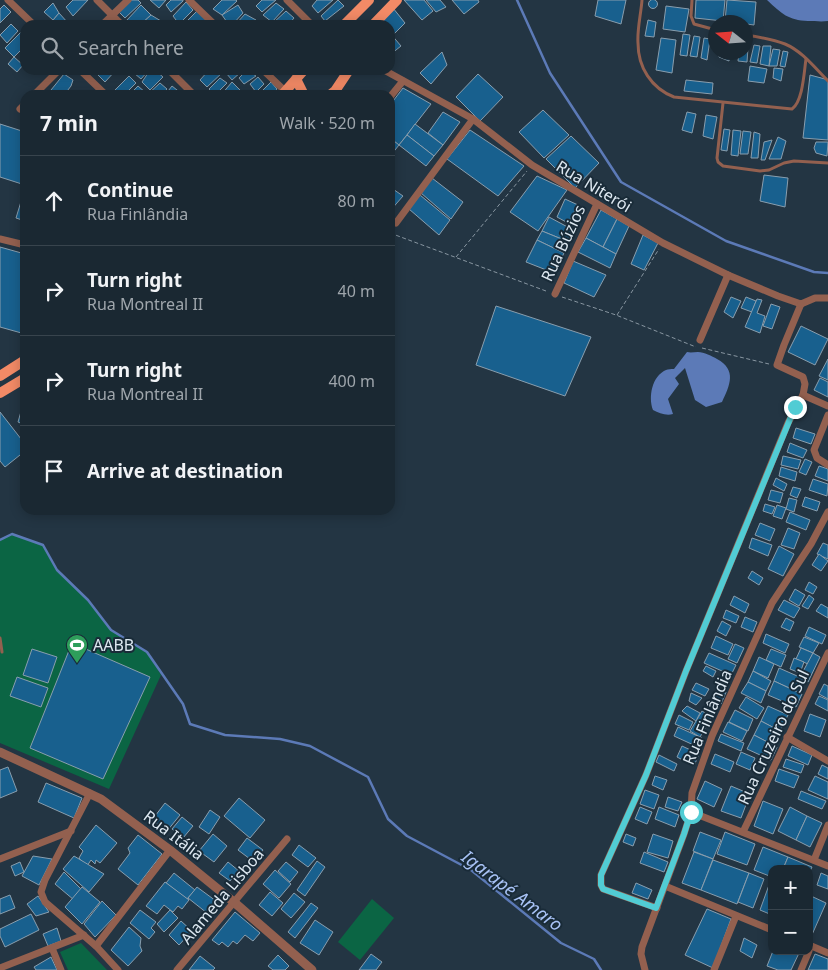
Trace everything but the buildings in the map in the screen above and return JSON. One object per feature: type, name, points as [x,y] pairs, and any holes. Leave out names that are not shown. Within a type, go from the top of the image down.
[{"type":"main road","points":[[349,20],[369,0]]},
{"type":"main road","points":[[378,20],[397,0]]},
{"type":"main road","points":[[286,90],[300,75]]},
{"type":"main road","points":[[334,90],[345,75]]},
{"type":"main road","points":[[296,79],[302,90]]},
{"type":"main road","points":[[0,376],[20,363]]},
{"type":"main road","points":[[0,382],[20,370]]},
{"type":"main road","points":[[0,393],[20,381]]},
{"type":"street","points":[[8,0],[29,20]]},
{"type":"street","points":[[97,0],[117,20]]},
{"type":"street","points":[[107,20],[128,0]]},
{"type":"street","points":[[189,0],[210,20]]},
{"type":"street","points":[[287,0],[307,20]]},
{"type":"street","points":[[39,90],[54,75]]},
{"type":"street","points":[[85,75],[101,90]]},
{"type":"street","points":[[174,75],[189,90]]},
{"type":"street","points":[[267,75],[280,90]]},
{"type":"street","name":"Rua Niterói","points":[[392,75],[473,118],[532,165],[663,243],[728,275],[801,304]]},
{"type":"street","points":[[395,90],[402,81]]},
{"type":"street","points":[[396,223],[473,118]]},
{"type":"street","name":"Rua Búzios","points":[[554,294],[597,204]]},
{"type":"street","points":[[0,239],[20,244]]},
{"type":"street","points":[[700,340],[728,275]]},
{"type":"street","points":[[656,908],[603,889],[601,875],[646,775],[686,671],[788,423],[803,395],[805,384],[802,377],[777,366],[784,345],[801,304],[815,298],[828,298]]},
{"type":"street","points":[[803,395],[828,406]]},
{"type":"street","points":[[828,415],[814,450],[817,458],[828,465]]},
{"type":"street","name":"Rua Finlândia","points":[[645,970],[641,954],[642,947],[691,812],[692,793],[712,736],[772,603],[811,544],[828,512]]},
{"type":"street","name":"Rua Cruzeiro do Sul","points":[[743,832],[787,736],[828,654]]},
{"type":"street","points":[[787,736],[828,761]]},
{"type":"street","name":"Rua Itália","points":[[1,753],[101,799],[170,850],[235,903],[309,969]]},
{"type":"street","points":[[90,793],[45,880],[41,892],[45,902],[96,946],[118,970]]},
{"type":"street","points":[[691,812],[828,866]]},
{"type":"street","points":[[814,860],[828,825]]},
{"type":"street","points":[[0,859],[71,831]]},
{"type":"street","name":"Alameda Lisboa","points":[[177,970],[288,839]]},
{"type":"street","points":[[96,946],[170,850]]},
{"type":"street","points":[[665,886],[768,928]]},
{"type":"street","points":[[714,970],[736,916]]},
{"type":"street","points":[[0,968],[84,935]]},
{"type":"street","points":[[52,948],[61,970]]},
{"type":"street","points":[[813,949],[828,953]]},
{"type":"street","points":[[801,970],[807,955]]},
{"type":"lane","points":[[642,0],[638,42],[643,70],[664,93],[674,97],[792,109],[797,106],[800,98],[806,58]]},
{"type":"lane","points":[[692,0],[691,16],[694,24],[708,28]]},
{"type":"lane","points":[[753,36],[773,40],[797,51],[828,81]]},
{"type":"lane","points":[[723,103],[717,158],[718,162],[723,166],[760,171],[769,170],[784,163],[794,161],[828,164]]},
{"type":"lane","points":[[0,638],[2,652]]},
{"type":"path","points":[[455,257],[532,165]]},
{"type":"path","points":[[395,235],[616,315],[693,346],[777,366]]},
{"type":"path","points":[[616,315],[663,243]]},
{"type":"green space","name":"AABB","points":[[12,534],[43,545],[57,570],[88,600],[111,630],[147,652],[161,675],[109,789],[0,743],[0,540]]},
{"type":"green space","points":[[372,899],[394,918],[360,960],[338,942]]},
{"type":"green space","points":[[81,943],[107,970],[68,970],[60,952]]},
{"type":"water","points":[[767,0],[828,0],[828,21],[790,18],[781,13]]},
{"type":"water","points":[[687,352],[708,354],[723,363],[727,368],[730,378],[722,402],[706,407],[695,400],[685,368],[675,378],[679,384],[668,399],[673,414],[660,413],[653,410],[651,393],[654,382],[661,373],[674,369]]},
{"type":"waterway","points":[[517,0],[550,73],[621,182],[726,241],[814,272],[828,273]]},
{"type":"waterway","name":"Igarapé Amaro","points":[[0,540],[12,534],[43,545],[57,570],[88,600],[111,630],[147,652],[183,704],[190,724],[225,735],[280,739],[310,746],[368,777],[388,819],[407,836],[471,870],[561,943],[594,959],[601,970]]},
{"type":"place","name":"AABB","points":[[77,664]]},
{"type":"route","points":[[691,812],[656,908],[603,889],[600,880],[601,875],[646,775],[686,671],[795,407]]}]
